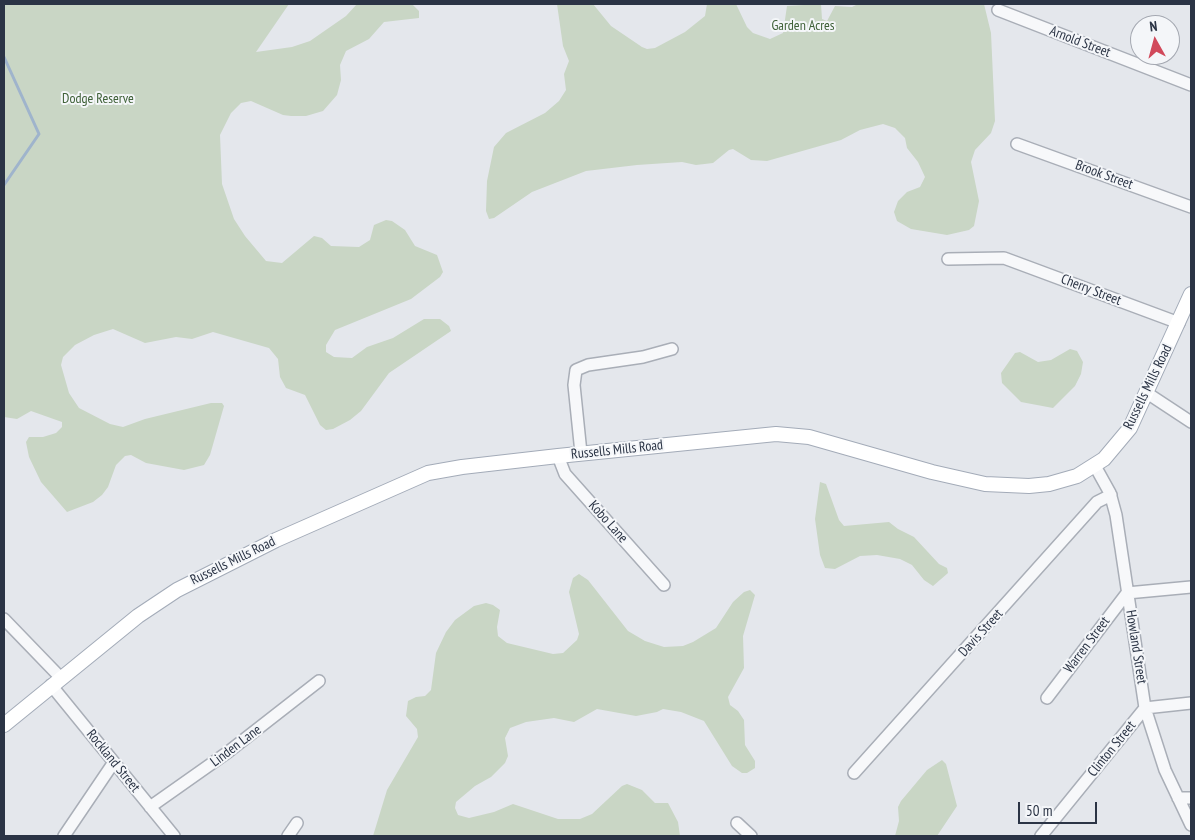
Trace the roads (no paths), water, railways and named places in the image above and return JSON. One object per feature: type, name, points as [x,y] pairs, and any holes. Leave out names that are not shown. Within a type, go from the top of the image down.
[{"type":"main road","name":"Russells Mills Road","points":[[4,725],[56,681],[149,608],[176,590],[245,554],[368,498],[433,472],[558,456],[787,434],[809,437],[961,480],[1002,486],[1049,484],[1077,476],[1095,466],[1124,437],[1148,393],[1190,300]]},
{"type":"street","name":"Arnold Street","points":[[998,10],[1191,85]]},
{"type":"street","name":"Brook Street","points":[[1017,144],[1191,207]]},
{"type":"street","name":"Cherry Street","points":[[948,259],[1004,258],[1178,323]]},
{"type":"street","points":[[581,454],[574,384],[576,370],[588,365],[642,358],[672,350]]},
{"type":"street","points":[[1148,393],[1191,422]]},
{"type":"street","name":"Kobo Lane","points":[[558,456],[565,474],[664,585]]},
{"type":"street","name":"Howland Street","points":[[1095,466],[1111,495],[1145,708],[1159,752],[1191,825]]},
{"type":"street","name":"Davis Street","points":[[854,773],[1097,502],[1111,495]]},
{"type":"street","points":[[1128,593],[1191,587]]},
{"type":"street","name":"Warren Street","points":[[1047,698],[1128,593]]},
{"type":"street","name":"Rockland Street","points":[[4,619],[56,681],[114,762],[174,836]]},
{"type":"street","name":"Linden Lane","points":[[150,807],[228,752],[319,681]]},
{"type":"street","points":[[1145,708],[1191,703]]},
{"type":"street","name":"Clinton Street","points":[[1040,836],[1145,708]]},
{"type":"street","points":[[64,836],[114,762]]},
{"type":"street","points":[[1178,798],[1191,798]]},
{"type":"street","points":[[288,836],[297,823]]},
{"type":"street","points":[[737,823],[751,836]]},
{"type":"waterway","points":[[4,57],[39,134],[4,185]]},
{"type":"park label","name":"Garden Acres","points":[[803,26]]},
{"type":"park label","name":"Dodge Reserve","points":[[98,99]]}]
